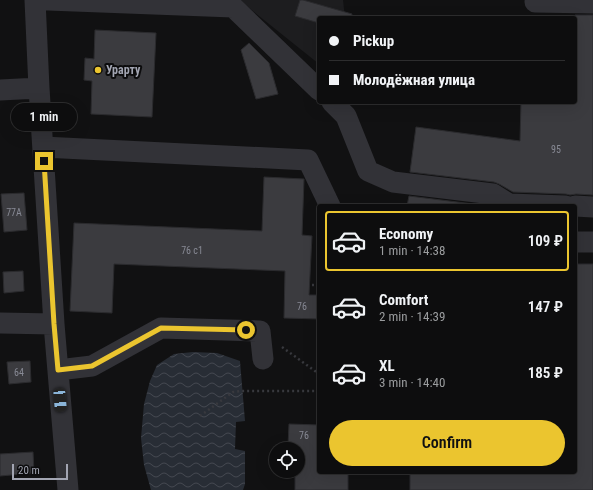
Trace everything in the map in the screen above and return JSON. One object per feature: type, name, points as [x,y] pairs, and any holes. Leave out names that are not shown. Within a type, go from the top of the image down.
[{"type":"street","points":[[35,0],[54,324],[68,490]]},
{"type":"street","points":[[48,0],[233,7],[317,88]]},
{"type":"street","points":[[534,2],[593,3]]},
{"type":"street","points":[[0,90],[39,88]]},
{"type":"street","points":[[334,104],[346,116],[368,171],[393,182],[493,194],[508,204]]},
{"type":"street","points":[[43,146],[308,160],[329,204]]},
{"type":"street","points":[[577,206],[593,207]]},
{"type":"street","points":[[577,242],[593,242]]},
{"type":"street","points":[[0,323],[54,324]]},
{"type":"street","points":[[58,370],[92,366],[161,328],[260,331],[263,359]]},
{"type":"path","points":[[312,285],[317,285]]},
{"type":"path","points":[[260,331],[317,373]]},
{"type":"path","points":[[200,416],[233,392],[317,391]]},
{"type":"shaded area","points":[[239,0],[343,0],[345,16],[317,16],[317,62]]},
{"type":"water","points":[[193,352],[217,353],[240,361],[245,421],[236,422],[235,449],[245,451],[245,484],[243,490],[151,490],[144,465],[141,438],[144,404],[150,381],[157,365],[174,354]]},
{"type":"building","points":[[300,0],[352,14],[352,16],[317,16],[317,22],[295,16]]},
{"type":"building","points":[[593,15],[593,195],[513,192],[494,182],[410,172],[416,127],[520,141],[521,104],[577,104],[577,16],[575,16]]},
{"type":"building","points":[[95,30],[156,33],[152,117],[91,114],[92,81],[84,80],[85,58],[94,59]]},
{"type":"building","points":[[249,43],[269,63],[278,94],[256,99],[241,50]]},
{"type":"building","points":[[264,177],[304,179],[302,235],[312,236],[309,295],[317,295],[317,319],[284,318],[285,271],[114,264],[112,313],[70,311],[74,223],[262,231]]},
{"type":"building","points":[[24,193],[27,230],[4,232],[1,194]]},
{"type":"building","points":[[409,196],[473,204],[407,204]]},
{"type":"building","points":[[577,264],[593,264],[593,490],[410,490],[410,474],[577,474]]},
{"type":"building","points":[[23,271],[24,291],[4,293],[3,272]]},
{"type":"building","points":[[30,361],[31,382],[9,384],[7,362]]},
{"type":"building","points":[[289,424],[317,425],[317,474],[348,474],[348,490],[295,490],[295,478],[305,478],[305,442],[288,442]]},
{"type":"building","points":[[33,452],[34,473],[0,476],[0,454]]},
{"type":"place","name":"Урарту","points":[[98,70]]},
{"type":"route","points":[[44,161],[58,370],[92,366],[161,328],[246,330]]}]
